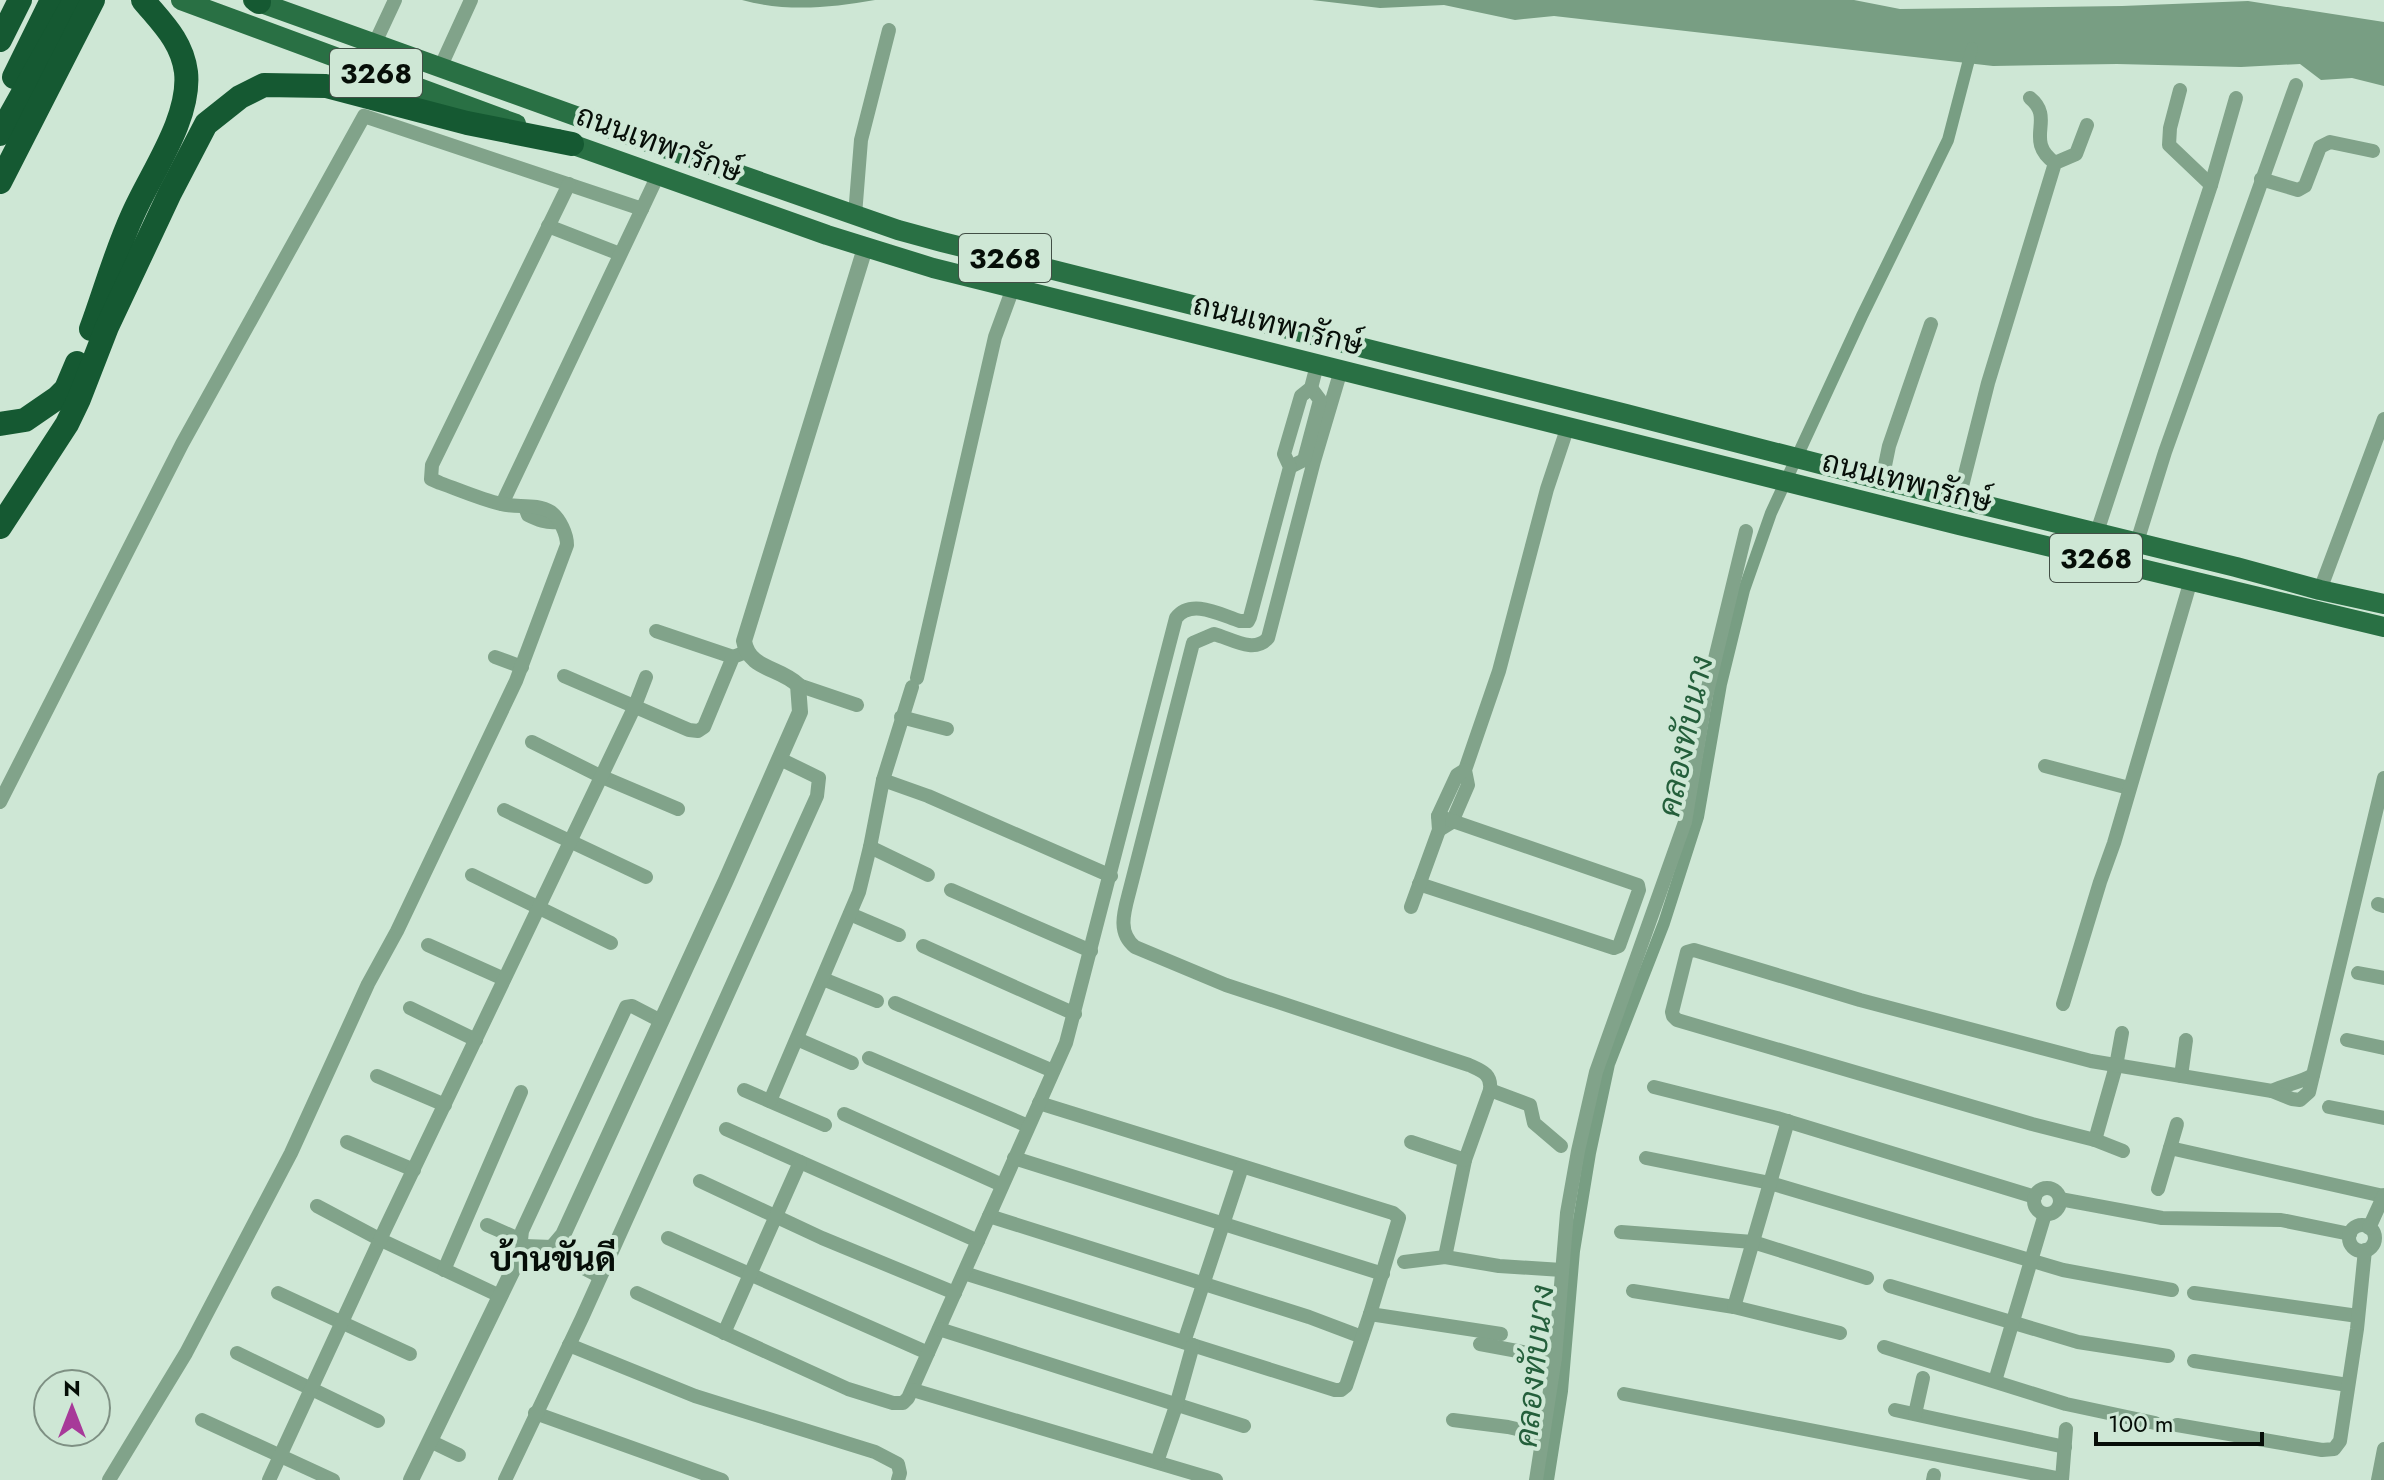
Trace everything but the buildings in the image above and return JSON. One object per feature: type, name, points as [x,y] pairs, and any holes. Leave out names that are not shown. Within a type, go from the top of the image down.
[{"type":"highway","points":[[0,40],[20,0]]},
{"type":"highway","points":[[0,104],[52,0]]},
{"type":"highway","points":[[0,134],[75,0]]},
{"type":"highway","points":[[0,182],[93,0]]},
{"type":"highway","points":[[0,424],[25,420],[66,389],[132,214],[175,127],[186,74],[180,49],[169,30],[143,0]]},
{"type":"highway","points":[[0,527],[67,424],[107,327],[206,124],[240,97],[264,85],[326,86],[467,123],[572,144]]},
{"type":"main road","name":"ถนนเทพารักษ์","points":[[181,0],[461,105],[865,248],[1317,365],[2384,627]]},
{"type":"main road","name":"ถนนเทพารักษ์","points":[[256,1],[913,234],[1776,454],[2384,604]]},
{"type":"street","points":[[374,45],[395,0]]},
{"type":"street","points":[[440,68],[471,0]]},
{"type":"street","points":[[855,215],[861,140],[889,30]]},
{"type":"street","points":[[2137,542],[2165,452],[2296,85]]},
{"type":"street","points":[[2180,90],[2169,145],[2211,185]]},
{"type":"street","points":[[2030,98],[2040,110],[2040,148],[2055,163]]},
{"type":"street","points":[[2097,532],[2211,185],[2236,98]]},
{"type":"street","points":[[0,802],[182,444],[364,116],[642,209]]},
{"type":"street","points":[[1959,498],[1988,383],[2055,163],[2076,154],[2087,125]]},
{"type":"street","points":[[2261,179],[2298,190],[2305,186],[2324,143],[2373,151]]},
{"type":"street","points":[[502,504],[658,175]]},
{"type":"street","points":[[109,1480],[186,1353],[291,1153],[368,984],[397,931],[522,667],[567,545],[564,530],[552,513],[535,506],[502,504],[440,483],[431,479],[431,474],[432,465],[569,184]]},
{"type":"street","points":[[548,226],[620,254]]},
{"type":"street","points":[[564,676],[689,730],[698,731],[704,727],[744,641],[865,248]]},
{"type":"street","points":[[770,1101],[859,892],[883,780],[914,683],[995,337],[1013,288]]},
{"type":"street","points":[[1882,480],[1889,446],[1931,324]]},
{"type":"street","points":[[637,1293],[848,1389],[903,1403],[913,1390],[1066,1043],[1176,618],[1182,610],[1191,608],[1248,621],[1290,467],[1304,460],[1320,400],[1311,388],[1317,365]]},
{"type":"street","points":[[1341,370],[1268,638],[1261,644],[1245,645],[1214,634],[1193,643],[1123,925],[1129,942],[1145,953],[1198,975],[1469,1065],[1488,1075],[1490,1090],[1465,1160],[1445,1257]]},
{"type":"street","points":[[2320,590],[2384,419]]},
{"type":"street","points":[[1411,907],[1443,823],[1457,775],[1465,770],[1499,671],[1547,489],[1568,426]]},
{"type":"street","points":[[1536,1480],[1555,1358],[1571,1189],[1596,1072],[1645,928],[1680,838],[1706,696],[1746,531]]},
{"type":"street","points":[[2063,1004],[2191,580]]},
{"type":"street","points":[[656,631],[739,654],[789,676],[798,685],[857,705]]},
{"type":"street","points":[[495,657],[522,667]]},
{"type":"street","points":[[269,1480],[646,677]]},
{"type":"street","points":[[547,1249],[552,1248],[563,1235],[780,759],[800,712],[798,685]]},
{"type":"street","points":[[901,717],[947,729]]},
{"type":"street","points":[[532,742],[600,776],[678,809]]},
{"type":"street","points":[[505,1480],[817,796],[819,778],[780,759]]},
{"type":"street","points":[[2045,766],[2129,788]]},
{"type":"street","points":[[2123,1151],[2095,1140],[2019,1121],[1677,1020],[1672,1012],[1687,952],[1694,950],[1860,1000],[2116,1066],[2272,1091],[2313,1075],[2384,778]]},
{"type":"street","points":[[883,780],[928,796],[1111,876]]},
{"type":"street","points":[[504,810],[646,877]]},
{"type":"street","points":[[1419,884],[1608,947],[1619,946],[1639,890],[1638,885],[1443,823]]},
{"type":"street","points":[[870,847],[928,875]]},
{"type":"street","points":[[472,875],[611,943]]},
{"type":"street","points":[[951,890],[1091,951]]},
{"type":"street","points":[[850,914],[899,935]]},
{"type":"street","points":[[428,945],[504,979]]},
{"type":"street","points":[[923,946],[1075,1014]]},
{"type":"street","points":[[2358,973],[2384,978]]},
{"type":"street","points":[[823,979],[877,1001]]},
{"type":"street","points":[[895,1003],[1053,1071]]},
{"type":"street","points":[[411,1480],[500,1296],[522,1243],[522,1231],[626,1007],[632,1006],[661,1021]]},
{"type":"street","points":[[410,1008],[476,1040]]},
{"type":"street","points":[[2095,1140],[2122,1033]]},
{"type":"street","points":[[797,1039],[852,1063]]},
{"type":"street","points":[[2181,1076],[2186,1040]]},
{"type":"street","points":[[2347,1040],[2384,1048]]},
{"type":"street","points":[[869,1058],[1028,1126]]},
{"type":"street","points":[[377,1076],[445,1105]]},
{"type":"street","points":[[1654,1087],[1788,1121],[2035,1197]]},
{"type":"street","points":[[744,1090],[825,1125]]},
{"type":"street","points":[[1490,1090],[1530,1105],[1539,1130],[1561,1146]]},
{"type":"street","points":[[444,1270],[521,1092]]},
{"type":"street","points":[[964,1273],[1335,1390],[1346,1386],[1399,1218],[1393,1213],[1039,1103]]},
{"type":"street","points":[[2329,1107],[2384,1118]]},
{"type":"street","points":[[844,1114],[1002,1185]]},
{"type":"street","points":[[1734,1307],[1788,1121]]},
{"type":"street","points":[[2158,1189],[2177,1124]]},
{"type":"street","points":[[726,1129],[978,1241]]},
{"type":"street","points":[[347,1142],[414,1170]]},
{"type":"street","points":[[1411,1142],[1465,1160]]},
{"type":"street","points":[[2170,1148],[2384,1196],[2369,1228]]},
{"type":"street","points":[[1014,1158],[1383,1274]]},
{"type":"street","points":[[1646,1158],[1770,1183],[2063,1270],[2172,1290]]},
{"type":"street","points":[[724,1333],[800,1162]]},
{"type":"street","points":[[1157,1462],[1176,1406],[1204,1284],[1242,1167]]},
{"type":"street","points":[[700,1181],[822,1238],[955,1293]]},
{"type":"street","points":[[2060,1199],[2056,1211],[2045,1214],[2036,1208],[2035,1197],[2038,1192],[2048,1188],[2054,1190],[2060,1199],[2162,1218],[2281,1220],[2350,1234]]},
{"type":"street","points":[[317,1206],[500,1296]]},
{"type":"street","points":[[1995,1381],[2045,1214]]},
{"type":"street","points":[[989,1216],[1309,1317],[1362,1337]]},
{"type":"street","points":[[487,1225],[522,1243],[547,1249],[599,1276]]},
{"type":"street","points":[[2356,1227],[2369,1228],[2374,1235],[2374,1243],[2365,1250],[2357,1250],[2351,1245],[2350,1234],[2356,1227]]},
{"type":"street","points":[[1621,1232],[1753,1242],[1867,1278]]},
{"type":"street","points":[[668,1238],[928,1353]]},
{"type":"street","points":[[2177,1425],[2322,1450],[2334,1449],[2340,1441],[2365,1250]]},
{"type":"street","points":[[1404,1262],[1445,1257],[1499,1266],[1562,1270]]},
{"type":"street","points":[[1890,1286],[2078,1342],[2168,1356]]},
{"type":"street","points":[[1633,1291],[1734,1307],[1840,1333]]},
{"type":"street","points":[[278,1293],[410,1354]]},
{"type":"street","points":[[2194,1293],[2358,1316]]},
{"type":"street","points":[[1370,1314],[1501,1334]]},
{"type":"street","points":[[939,1329],[1244,1426]]},
{"type":"street","points":[[1480,1344],[1555,1358]]},
{"type":"street","points":[[569,1345],[695,1396],[875,1452],[898,1464],[898,1480]]},
{"type":"street","points":[[1884,1347],[2066,1404],[2155,1423]]},
{"type":"street","points":[[237,1353],[378,1421]]},
{"type":"street","points":[[2194,1361],[2348,1385]]},
{"type":"street","points":[[1915,1414],[1923,1378]]},
{"type":"street","points":[[913,1390],[1216,1480]]},
{"type":"street","points":[[1624,1394],[2062,1480],[2066,1429]]},
{"type":"street","points":[[1895,1410],[2065,1447]]},
{"type":"street","points":[[535,1413],[722,1480]]},
{"type":"street","points":[[202,1420],[333,1480]]},
{"type":"street","points":[[1453,1420],[1543,1435]]},
{"type":"street","points":[[430,1441],[459,1455]]},
{"type":"street","points":[[2378,1480],[2384,1449]]},
{"type":"shaded area","points":[[742,0],[875,0],[808,8]]},
{"type":"shaded area","points":[[1312,0],[1854,0],[1900,9],[2248,1],[2384,22],[2384,86],[2352,78],[2321,80],[2300,64],[2241,67],[2117,64],[1993,66],[1554,16],[1515,20],[1444,5],[1380,8]]},
{"type":"waterway","name":"คลองทับนาง","points":[[1548,1480],[1562,1391],[1574,1251],[1609,1064],[1664,923],[1698,817],[1721,684],[1744,590],[1771,513],[1948,140],[1972,48]]},
{"type":"district","name":"บ้านขันดี","points":[[553,1259]]}]
